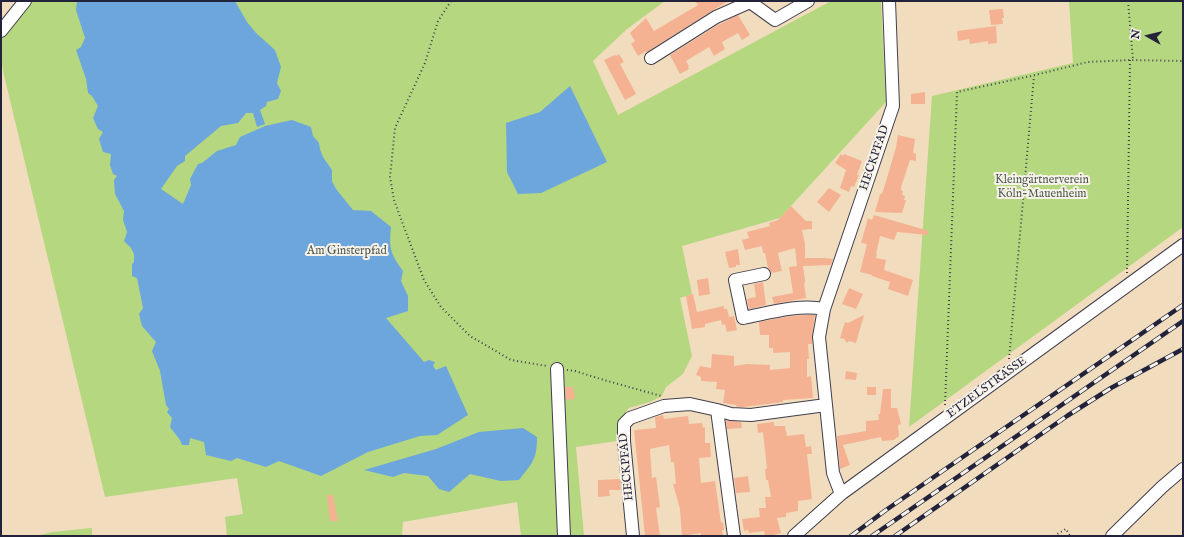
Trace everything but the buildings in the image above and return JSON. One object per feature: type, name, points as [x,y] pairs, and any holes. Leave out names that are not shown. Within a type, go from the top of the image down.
[{"type":"street","points":[[1,31],[25,1]]},
{"type":"street","points":[[651,58],[716,17],[750,2],[775,20],[808,1]]},
{"type":"street","name":"HECKPFAD","points":[[841,494],[833,473],[819,337],[824,309],[893,106],[889,1]]},
{"type":"street","name":"ETZELSTRASSE","points":[[794,536],[841,494],[1183,245]]},
{"type":"street","points":[[764,274],[736,280],[743,318],[800,308],[814,307],[824,309]]},
{"type":"street","points":[[557,369],[564,536]]},
{"type":"street","name":"HECKPFAD","points":[[633,536],[624,441],[624,424],[630,418],[664,406],[690,404],[731,414],[751,415],[826,405]]},
{"type":"street","points":[[718,410],[734,536]]},
{"type":"street","points":[[1112,536],[1183,469]]},
{"type":"path","points":[[451,1],[438,21],[425,63],[395,128],[390,177],[394,200],[424,280],[441,307],[470,336],[511,360],[575,371],[668,398]]},
{"type":"path","points":[[1126,286],[1131,60],[1128,1]]},
{"type":"path","points":[[945,406],[956,92],[1034,76],[1088,62],[1131,60],[1183,61]]},
{"type":"path","points":[[1009,360],[1034,76]]},
{"type":"path","points":[[1054,536],[1066,529],[1070,536]]},
{"type":"green space","name":"Am Ginsterpfad","points":[[28,1],[665,1],[627,29],[593,61],[618,115],[831,1],[881,1],[886,102],[780,218],[682,246],[692,294],[680,298],[692,356],[683,374],[666,387],[662,396],[650,402],[629,408],[619,421],[616,436],[617,441],[576,447],[584,536],[521,536],[517,502],[403,522],[402,536],[227,536],[225,517],[243,514],[237,478],[105,497],[1,58],[1,34]]},
{"type":"green space","name":"Kleingärtnerverein Köln-Mauenheim","points":[[1069,1],[1183,1],[1183,227],[909,427],[932,96],[1073,63]]},
{"type":"green space","points":[[92,528],[92,536],[36,536],[52,532]]},
{"type":"water","points":[[77,1],[235,1],[247,22],[256,33],[275,50],[281,67],[277,83],[281,91],[278,99],[267,102],[266,106],[260,110],[265,124],[257,127],[253,113],[246,113],[238,123],[221,126],[185,156],[185,161],[177,166],[161,189],[183,204],[191,185],[190,179],[198,164],[202,163],[217,151],[236,145],[240,137],[265,126],[292,120],[311,127],[313,136],[319,143],[323,157],[332,170],[332,181],[336,189],[353,210],[371,211],[391,227],[391,250],[403,271],[401,281],[408,296],[408,311],[386,318],[424,362],[429,360],[435,362],[433,366],[436,370],[446,366],[468,415],[437,435],[420,436],[368,452],[321,476],[279,461],[266,467],[237,458],[231,461],[206,455],[204,442],[190,438],[189,445],[182,445],[170,427],[172,418],[167,412],[169,409],[166,405],[160,371],[152,351],[156,342],[142,326],[139,314],[143,308],[137,278],[132,276],[134,254],[131,248],[124,241],[127,232],[123,220],[124,211],[115,194],[114,180],[117,176],[113,174],[110,165],[111,154],[103,152],[99,139],[103,132],[98,129],[93,118],[98,106],[92,96],[88,93],[86,79],[76,50],[81,47],[85,38],[76,10]]},
{"type":"water","points":[[570,86],[607,162],[541,193],[518,194],[507,172],[506,123],[540,112]]},
{"type":"water","points":[[523,428],[537,437],[537,445],[533,461],[519,480],[501,481],[470,474],[449,492],[439,489],[428,476],[404,473],[393,477],[364,470],[436,449],[479,432]]},
{"type":"railway","points":[[851,536],[886,510],[1183,305]]},
{"type":"railway","points":[[872,536],[1183,321]]},
{"type":"railway","points":[[895,536],[1067,416],[1111,388],[1183,349]]}]
